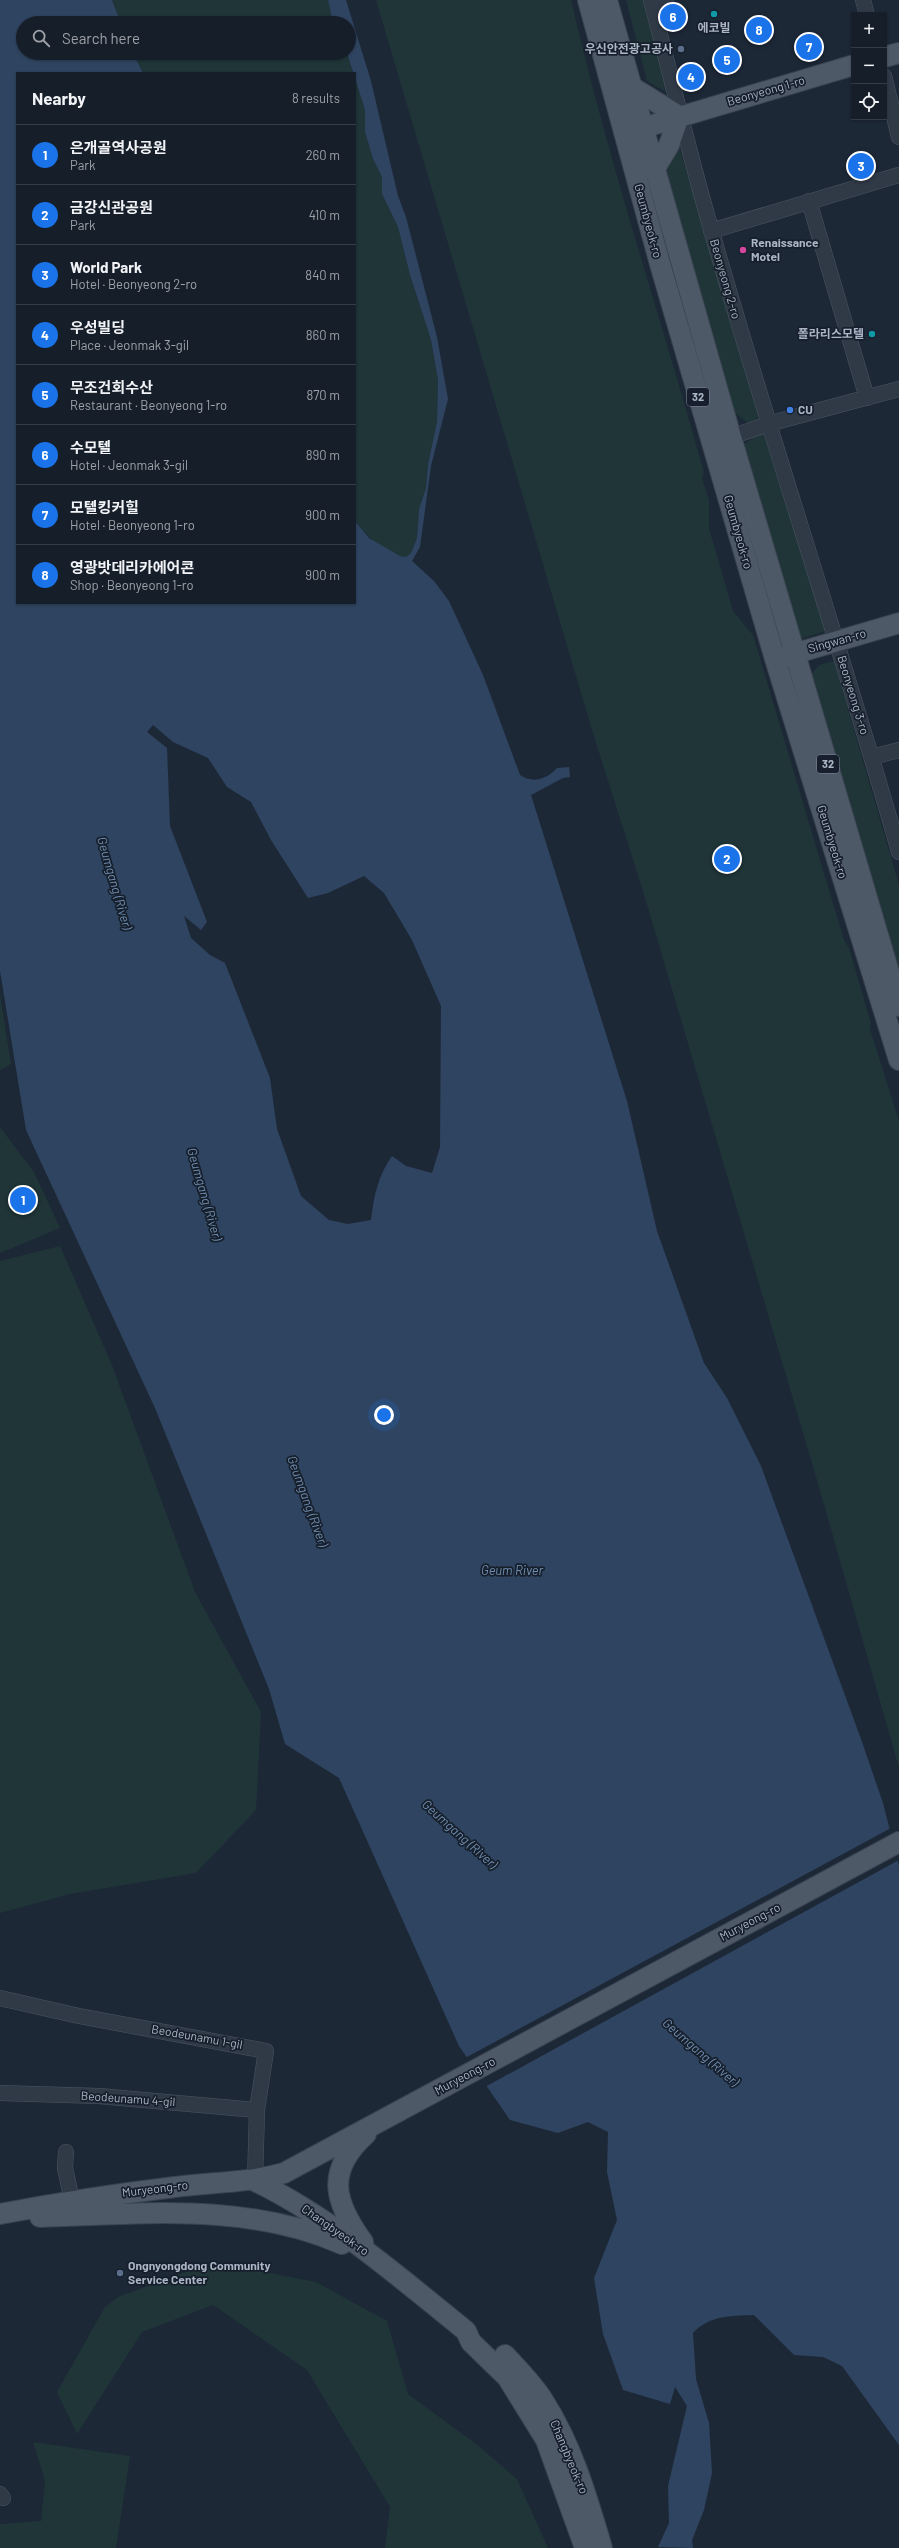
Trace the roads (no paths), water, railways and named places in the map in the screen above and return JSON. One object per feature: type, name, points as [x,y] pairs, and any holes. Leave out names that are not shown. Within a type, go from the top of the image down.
[{"type":"main road","name":"Geumbyeok-ro","points":[[588,0],[633,131],[775,659],[899,1060]]},
{"type":"main road","name":"Geumbyeok-ro","points":[[606,0],[630,86],[633,131],[654,170],[899,1006]]},
{"type":"main road","points":[[887,56],[899,53]]},
{"type":"main road","name":"Beonyeong 1-ro","points":[[633,131],[679,116],[851,66]]},
{"type":"main road","points":[[630,86],[679,116],[669,145],[654,170]]},
{"type":"main road","name":"Singwan-ro","points":[[775,659],[899,624]]},
{"type":"main road","name":"Muryeong-ro","points":[[0,2214],[72,2201],[198,2184],[255,2181],[284,2173],[899,1842]]},
{"type":"main road","points":[[375,2258],[347,2219],[337,2193],[342,2165],[356,2143],[382,2121]]},
{"type":"main road","name":"Changbyeok-ro","points":[[255,2181],[280,2193],[348,2237],[466,2331],[471,2342],[507,2377],[546,2440],[585,2548]]},
{"type":"main road","points":[[0,2218],[163,2214],[256,2218],[307,2230],[375,2258]]},
{"type":"main road","name":"Changbyeok-ro","points":[[466,2331],[478,2332],[498,2347],[542,2399],[562,2433],[578,2471],[602,2548]]},
{"type":"street","points":[[863,0],[866,12]]},
{"type":"street","points":[[657,1],[679,116],[711,230]]},
{"type":"street","points":[[886,84],[899,137]]},
{"type":"street","name":"Beonyeong 2-ro","points":[[768,424],[711,230],[899,175]]},
{"type":"street","points":[[809,201],[867,398]]},
{"type":"street","points":[[731,437],[768,424],[899,389]]},
{"type":"street","name":"Beonyeong 3-ro","points":[[768,424],[838,642],[899,852]]},
{"type":"street","points":[[872,757],[899,750]]},
{"type":"street","name":"Beodeunamu 1-gil","points":[[0,1998],[80,2016],[266,2051],[256,2110],[255,2181]]},
{"type":"street","name":"Beodeunamu 4-gil","points":[[0,2093],[99,2096],[256,2110]]},
{"type":"street","points":[[66,2152],[65,2168],[72,2201]]},
{"type":"water","name":"Geum River","points":[[0,0],[112,0],[118,16],[16,16],[16,60],[136,60],[142,72],[16,72],[16,604],[356,604],[356,522],[369,538],[400,556],[406,557],[411,553],[417,538],[419,509],[426,488],[428,464],[437,421],[438,380],[431,340],[410,275],[398,227],[382,194],[382,177],[373,159],[365,132],[365,110],[356,82],[356,72],[353,72],[349,60],[356,60],[356,32],[371,81],[398,196],[406,217],[437,337],[448,399],[431,466],[420,547],[412,561],[434,581],[449,601],[483,675],[520,775],[525,778],[535,780],[549,775],[557,768],[569,767],[570,777],[563,778],[531,795],[627,1101],[657,1231],[704,1363],[727,1398],[761,1466],[861,1739],[883,1803],[899,1866],[899,2445],[842,2366],[823,2357],[794,2355],[754,2315],[729,2316],[713,2320],[706,2323],[693,2333],[696,2379],[709,2423],[712,2473],[704,2510],[692,2540],[693,2548],[658,2547],[669,2523],[668,2486],[687,2406],[675,2387],[670,2404],[623,2390],[603,2334],[594,2278],[617,2220],[607,2172],[608,2132],[588,2122],[558,2133],[510,2120],[459,2046],[339,1778],[285,1744],[269,1689],[155,1408],[26,1130],[0,971]],"holes":[[[153,725],[173,742],[208,758],[227,787],[251,802],[271,840],[308,898],[328,893],[364,876],[384,893],[412,940],[441,1006],[440,1147],[432,1173],[406,1166],[392,1156],[387,1163],[377,1186],[371,1220],[348,1224],[329,1220],[301,1196],[277,1129],[270,1078],[225,963],[210,955],[191,938],[184,916],[201,930],[207,922],[170,826],[167,748],[147,732]]]},
{"type":"water","name":"Geum River","points":[[328,0],[346,0],[351,16],[331,16]]},
{"type":"place","name":"에코빌","points":[[714,14]]},
{"type":"place","name":"수모텔","points":[[673,17]]},
{"type":"place","name":"영광밧데리카에어콘","points":[[759,30]]},
{"type":"place","name":"모텔킹커힐","points":[[809,47]]},
{"type":"place","name":"우신안전광고공사","points":[[681,49]]},
{"type":"place","name":"무조건회수산","points":[[727,60]]},
{"type":"place","name":"우성빌딩","points":[[691,77]]},
{"type":"place","name":"World Park","points":[[861,166]]},
{"type":"place","name":"Renaissance Motel","points":[[743,250]]},
{"type":"place","name":"폴라리스모텔","points":[[872,334]]},
{"type":"place","name":"CU","points":[[790,410]]},
{"type":"place","name":"금강신관공원","points":[[727,859]]},
{"type":"place","name":"은개골역사공원","points":[[23,1200]]},
{"type":"place","name":"Ongnyongdong Community Service Center","points":[[120,2273]]},
{"type":"water label","name":"Geumgang (River)","points":[[115,883]]},
{"type":"water label","name":"Geumgang (River)","points":[[205,1194]]},
{"type":"water label","name":"Geumgang (River)","points":[[308,1501]]},
{"type":"water label","name":"Geumgang (River)","points":[[460,1834]]},
{"type":"water label","name":"Geumgang (River)","points":[[701,2052]]}]
